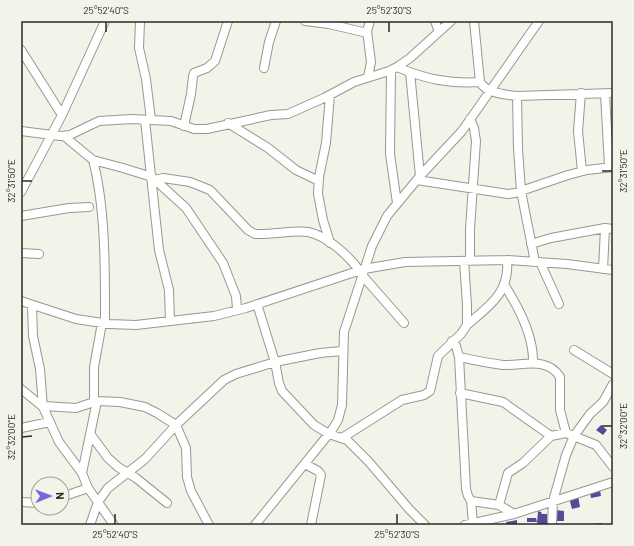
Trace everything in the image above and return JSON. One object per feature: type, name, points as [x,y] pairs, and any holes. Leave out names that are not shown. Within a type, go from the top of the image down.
[{"type":"street","points":[[21,192],[62,115],[105,21]]},
{"type":"street","points":[[140,21],[139,48],[146,79],[159,250],[169,290],[170,321]]},
{"type":"street","points":[[184,126],[194,73],[207,68],[215,61],[228,21]]},
{"type":"street","points":[[264,68],[269,42],[276,21]]},
{"type":"street","points":[[305,21],[329,24],[367,33]]},
{"type":"street","points":[[368,77],[371,62],[367,33],[370,21]]},
{"type":"street","points":[[435,21],[438,32]]},
{"type":"street","points":[[21,131],[50,136],[64,136],[70,135],[99,121],[148,120],[171,121],[184,126],[207,129],[228,123],[271,115],[288,114],[330,95],[354,82],[394,68],[410,58],[451,21]]},
{"type":"street","points":[[419,178],[473,189],[508,194],[582,171],[611,167],[609,93],[517,96],[485,89],[480,82],[474,21]]},
{"type":"street","points":[[254,525],[330,434],[338,420],[342,405],[344,376],[342,351],[344,332],[362,271],[387,216],[462,130],[539,21]]},
{"type":"street","points":[[21,50],[62,115]]},
{"type":"street","points":[[394,68],[410,72],[420,77],[448,82],[480,82]]},
{"type":"street","points":[[394,68],[390,154],[397,203]]},
{"type":"street","points":[[410,72],[419,178]]},
{"type":"street","points":[[581,93],[578,131],[582,171]]},
{"type":"street","points":[[330,95],[326,143],[318,194],[323,220],[330,243]]},
{"type":"street","points":[[517,96],[521,191],[530,229],[531,244],[537,262],[559,304]]},
{"type":"street","points":[[467,325],[467,261],[476,141],[474,128],[470,119]]},
{"type":"street","points":[[228,123],[268,148],[296,170],[319,181]]},
{"type":"street","points":[[64,136],[93,160],[123,168],[153,179],[186,208],[223,263],[236,296],[237,310]]},
{"type":"street","points":[[82,473],[91,435],[96,402],[94,367],[103,323],[105,288],[98,179],[93,160]]},
{"type":"street","points":[[153,179],[163,178],[190,182],[210,190],[248,230],[255,234],[308,232],[330,243],[362,271],[404,323]]},
{"type":"street","points":[[21,216],[69,208],[89,207]]},
{"type":"street","points":[[531,244],[550,238],[609,229],[603,269]]},
{"type":"street","points":[[21,253],[39,254]]},
{"type":"street","points":[[342,438],[402,400],[429,393],[438,356],[461,334],[467,325],[494,302],[505,286],[508,270],[507,260]]},
{"type":"street","points":[[21,300],[76,319],[103,323],[136,325],[214,316],[362,271],[405,262],[507,260],[613,270]]},
{"type":"street","points":[[505,286],[513,299],[531,339],[533,363]]},
{"type":"street","points":[[256,304],[275,362],[282,391],[314,425],[330,434],[347,440],[369,462],[410,510],[425,525]]},
{"type":"street","points":[[32,305],[33,336],[40,369],[43,406],[59,442],[82,473],[88,488],[114,525]]},
{"type":"street","points":[[452,341],[456,346],[459,357],[460,393],[466,449],[466,489],[471,501],[469,524],[514,514],[613,482]]},
{"type":"street","points":[[574,350],[613,374]]},
{"type":"street","points":[[90,525],[98,502],[108,488],[145,459],[176,425],[224,380],[236,374],[275,362],[320,353],[342,351]]},
{"type":"street","points":[[459,357],[504,365],[533,363],[544,364],[552,368],[560,377],[560,410],[570,434],[566,455],[553,501],[552,525]]},
{"type":"street","points":[[570,434],[603,402],[613,384]]},
{"type":"street","points":[[21,389],[43,406],[76,408],[96,402],[135,404],[157,413],[176,425],[186,448],[187,477],[191,491],[209,525]]},
{"type":"street","points":[[460,393],[502,402],[550,436]]},
{"type":"street","points":[[21,428],[50,422]]},
{"type":"street","points":[[499,505],[508,473],[523,463],[550,436],[570,434],[596,445],[613,467]]},
{"type":"street","points":[[91,435],[108,458],[167,503]]},
{"type":"street","points":[[305,464],[318,470],[321,475],[311,525]]},
{"type":"street","points":[[70,494],[88,488]]},
{"type":"street","points":[[471,501],[499,505],[514,514]]},
{"type":"building","points":[[601,425],[607,430],[603,435],[596,430]]},
{"type":"building","points":[[600,490],[601,496],[591,498],[590,492]]},
{"type":"building","points":[[578,496],[580,507],[572,509],[569,498]]},
{"type":"building","points":[[555,510],[564,511],[564,521],[555,521]]},
{"type":"building","points":[[538,511],[542,514],[547,514],[547,524],[537,524]]},
{"type":"building","points":[[527,518],[536,518],[537,522],[527,522]]},
{"type":"building","points":[[517,520],[517,525],[507,525],[506,522]]},
{"type":"building","points":[[602,523],[603,525],[593,525],[593,524]]}]
